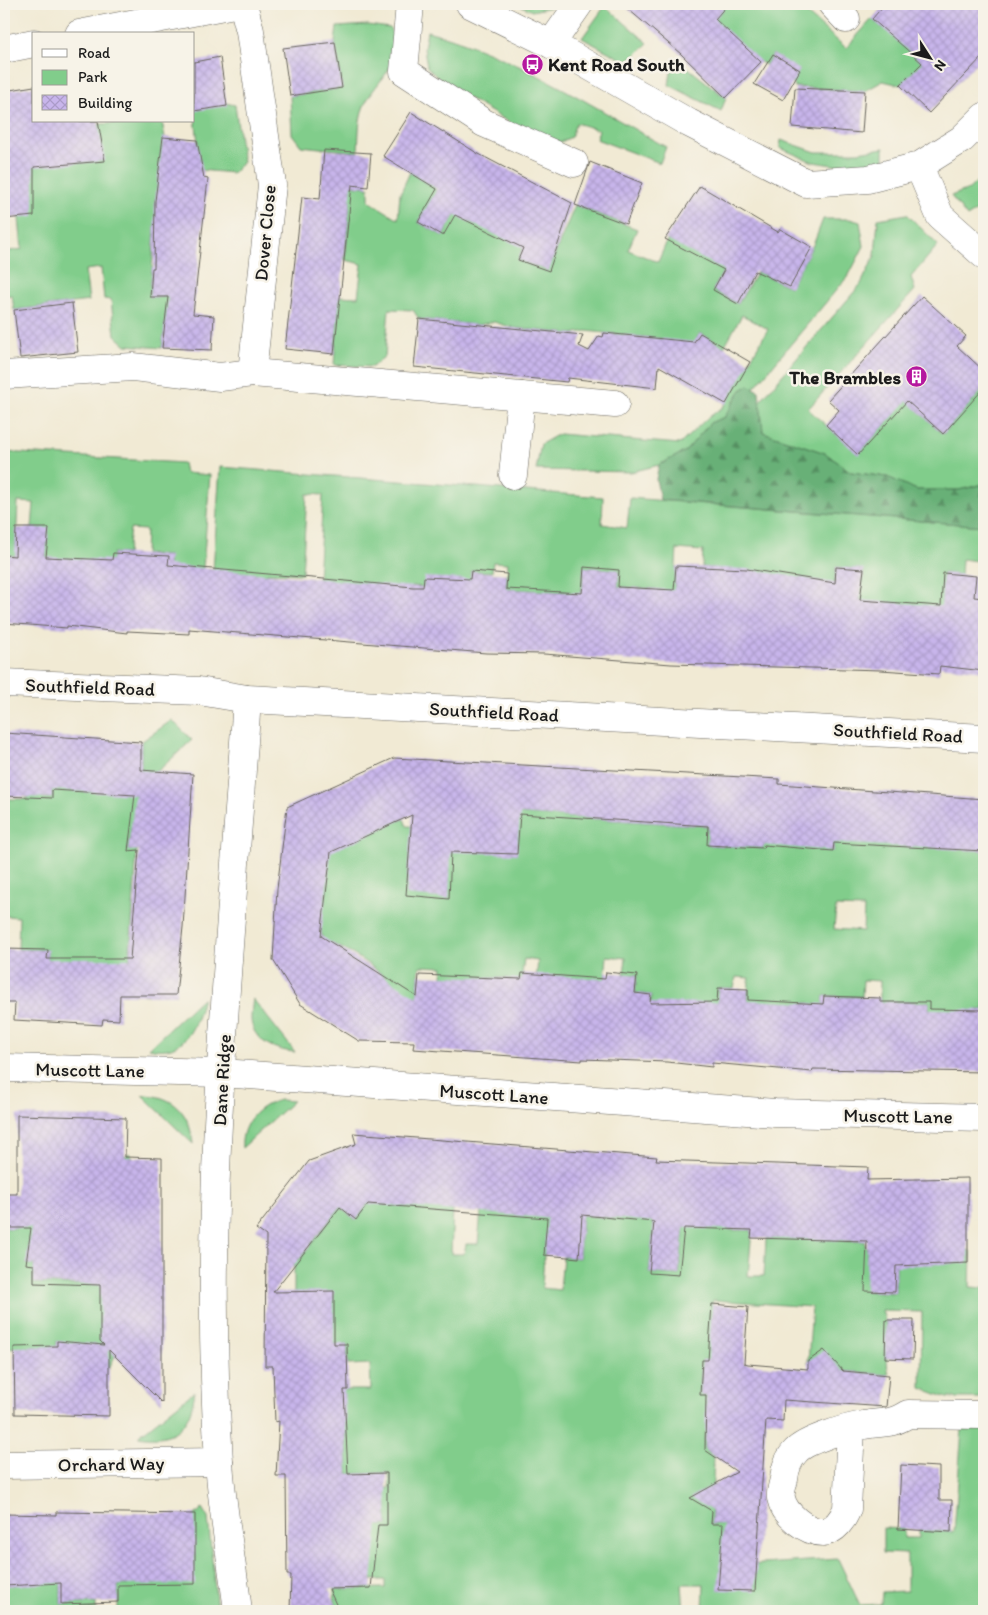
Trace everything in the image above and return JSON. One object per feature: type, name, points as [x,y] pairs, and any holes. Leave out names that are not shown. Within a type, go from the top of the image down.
[{"type":"street","points":[[89,32],[234,4]]},
{"type":"street","name":"Dover Close","points":[[243,4],[250,31],[272,185],[252,374]]},
{"type":"street","points":[[410,4],[404,72],[484,123],[574,163]]},
{"type":"street","points":[[470,4],[551,44],[689,123],[806,183],[868,179],[919,166],[962,139],[984,117]]},
{"type":"street","points":[[551,44],[579,4]]},
{"type":"street","points":[[4,49],[32,43]]},
{"type":"street","points":[[919,166],[940,216],[984,255]]},
{"type":"street","points":[[4,375],[133,367],[220,377],[252,374],[615,404]]},
{"type":"street","points":[[513,475],[521,396]]},
{"type":"street","name":"Southfield Road","points":[[4,683],[199,691],[247,699],[984,738]]},
{"type":"street","name":"Dane Ridge","points":[[238,1611],[219,1462],[213,1278],[222,1074],[247,699]]},
{"type":"street","name":"Muscott Lane","points":[[4,1068],[222,1074],[775,1113],[984,1118]]},
{"type":"street","points":[[851,1429],[864,1425],[889,1423],[908,1414],[984,1415]]},
{"type":"street","name":"Orchard Way","points":[[4,1464],[219,1462]]},
{"type":"green space","points":[[518,4],[553,4],[551,7],[532,11]]},
{"type":"green space","points":[[728,4],[796,4],[846,48],[872,19],[884,29],[907,4],[915,4],[939,24],[948,36],[900,85],[883,81],[865,91],[795,87],[773,54],[766,65],[760,62],[714,19]]},
{"type":"green space","points":[[605,6],[648,43],[637,54],[625,61],[582,38]]},
{"type":"green space","points":[[368,25],[390,28],[395,52],[389,70],[370,96],[362,111],[358,152],[301,146],[292,134],[290,96],[342,88],[335,42],[337,27]]},
{"type":"green space","points":[[427,31],[458,40],[519,66],[666,147],[660,163],[596,139],[599,130],[576,123],[571,137],[557,144],[529,134],[444,84],[427,67],[424,48]]},
{"type":"green space","points":[[682,63],[726,98],[721,111],[669,85],[671,72]]},
{"type":"green space","points":[[226,103],[235,105],[243,162],[233,173],[187,169],[159,174],[150,297],[169,297],[162,348],[126,345],[115,335],[111,300],[104,299],[101,268],[85,270],[89,301],[14,310],[12,295],[4,296],[4,252],[22,249],[17,198],[4,200],[4,181],[13,179],[7,147],[99,130],[99,124],[141,122],[162,122],[167,149],[198,143],[195,108]]},
{"type":"green space","points":[[781,140],[816,152],[858,152],[884,148],[884,161],[846,167],[813,162],[780,148]]},
{"type":"green space","points":[[410,172],[434,187],[436,192],[418,222],[443,236],[460,205],[529,231],[518,260],[548,271],[575,205],[637,229],[628,250],[658,262],[673,227],[728,263],[713,290],[738,304],[757,272],[790,287],[814,243],[823,219],[850,219],[860,222],[864,246],[849,275],[754,388],[749,385],[740,391],[725,417],[710,423],[686,451],[659,465],[631,472],[536,470],[541,444],[559,434],[680,444],[705,420],[723,407],[768,329],[742,315],[724,347],[700,333],[688,353],[662,339],[586,331],[572,334],[514,328],[494,322],[477,325],[419,319],[413,310],[389,309],[385,356],[372,367],[334,365],[339,296],[358,297],[362,264],[345,260],[350,202],[321,199],[322,183],[369,187],[369,201],[398,219],[400,194]]},
{"type":"green space","points":[[984,175],[984,206],[967,217],[951,196],[969,189]]},
{"type":"green space","points":[[907,214],[938,245],[911,277],[915,290],[808,409],[858,454],[923,383],[931,390],[915,408],[943,434],[984,388],[984,484],[959,490],[917,490],[887,477],[851,472],[825,453],[763,432],[760,401],[861,284],[875,255],[878,219]]},
{"type":"green space","points":[[749,385],[759,391],[763,432],[825,453],[851,472],[887,477],[917,490],[959,490],[984,484],[984,526],[660,500],[656,479],[659,465],[686,451],[710,423],[725,417],[740,391]]},
{"type":"green space","points":[[4,452],[183,463],[185,473],[210,475],[202,582],[167,578],[169,556],[145,554],[146,530],[130,529],[127,554],[113,553],[111,579],[46,557],[48,529],[32,528],[34,503],[18,502],[17,556],[4,555]]},
{"type":"green space","points":[[220,467],[603,497],[602,524],[627,528],[630,498],[984,526],[984,598],[975,597],[977,561],[962,559],[961,575],[943,573],[943,608],[860,601],[864,570],[836,567],[833,601],[788,576],[702,567],[703,551],[677,549],[674,595],[656,589],[618,587],[619,570],[584,567],[581,600],[565,592],[506,589],[508,563],[493,562],[492,572],[471,571],[469,601],[423,587],[413,586],[412,599],[318,579],[323,495],[307,494],[302,574],[267,573],[267,591],[209,630]]},
{"type":"green space","points":[[172,720],[192,740],[158,771],[153,771],[151,791],[131,827],[128,850],[137,850],[129,968],[149,995],[120,993],[47,972],[47,950],[18,949],[19,917],[5,916],[4,799],[27,799],[28,789],[43,789],[43,798],[52,798],[52,789],[141,771],[141,742]]},
{"type":"green space","points":[[520,814],[708,826],[707,845],[763,848],[764,832],[833,851],[834,839],[984,851],[984,1010],[976,1010],[974,1025],[929,1024],[929,1002],[880,1002],[880,981],[863,980],[862,997],[824,996],[822,1021],[810,1003],[748,1005],[749,978],[736,977],[734,988],[718,988],[717,1011],[650,1012],[651,995],[635,993],[637,975],[624,974],[626,958],[607,956],[604,992],[534,999],[538,961],[524,959],[519,998],[501,1054],[507,978],[485,978],[440,995],[443,967],[420,966],[417,997],[412,996],[402,992],[359,958],[339,947],[324,942],[321,934],[321,844],[404,819],[407,826],[456,828]],"holes":[[[836,907],[864,908],[863,931],[834,929]]]},
{"type":"green space","points":[[203,997],[193,1028],[187,1037],[171,1048],[161,1050],[149,1048]]},
{"type":"green space","points":[[253,999],[295,1052],[280,1050],[260,1039],[252,1027]]},
{"type":"green space","points":[[142,1095],[163,1098],[178,1108],[188,1123],[193,1144]]},
{"type":"green space","points":[[280,1100],[293,1101],[242,1148],[244,1131],[252,1117],[264,1106]]},
{"type":"green space","points":[[129,1153],[133,1157],[132,1181],[26,1264],[34,1265],[34,1283],[73,1285],[100,1282],[115,1356],[109,1368],[90,1368],[57,1341],[57,1370],[36,1347],[4,1348],[4,1228],[16,1228],[110,1170]]},
{"type":"green space","points":[[369,1202],[453,1209],[451,1254],[464,1254],[466,1244],[478,1244],[481,1211],[552,1218],[544,1255],[542,1288],[560,1290],[563,1257],[579,1258],[582,1215],[613,1218],[652,1216],[654,1228],[649,1273],[679,1275],[684,1227],[731,1214],[730,1230],[752,1230],[748,1276],[764,1276],[766,1239],[780,1238],[843,1222],[844,1241],[864,1241],[867,1250],[866,1291],[895,1293],[897,1251],[968,1249],[971,1253],[970,1287],[984,1288],[984,1398],[947,1398],[921,1388],[922,1312],[882,1311],[886,1326],[889,1375],[831,1370],[808,1363],[812,1307],[713,1300],[712,1304],[729,1362],[702,1360],[700,1395],[717,1395],[715,1430],[705,1436],[705,1450],[714,1457],[711,1524],[736,1524],[748,1565],[838,1559],[860,1605],[881,1604],[882,1592],[907,1591],[907,1554],[883,1553],[883,1528],[904,1529],[904,1538],[919,1538],[919,1530],[954,1532],[962,1429],[984,1430],[984,1611],[703,1611],[704,1584],[682,1584],[684,1611],[339,1611],[335,1602],[334,1589],[385,1588],[385,1580],[372,1580],[360,1525],[387,1525],[387,1504],[358,1489],[390,1488],[389,1473],[348,1474],[346,1432],[337,1390],[371,1390],[370,1364],[348,1365],[347,1344],[311,1344],[294,1292],[294,1257],[299,1260],[340,1207],[356,1220]]},
{"type":"green space","points":[[195,1391],[193,1404],[185,1423],[178,1429],[162,1437],[138,1436]]},
{"type":"green space","points":[[202,1508],[208,1518],[217,1610],[118,1611],[118,1585],[128,1585]]},
{"type":"green space","points":[[61,1563],[61,1604],[96,1603],[96,1611],[4,1611],[4,1586],[14,1585]]},
{"type":"building","points":[[622,4],[728,4],[715,19],[761,62],[726,98],[681,54]]},
{"type":"building","points":[[885,4],[984,4],[984,55],[929,113],[900,85],[922,63],[872,19]]},
{"type":"building","points":[[335,42],[342,88],[290,96],[283,48]]},
{"type":"building","points":[[773,54],[800,70],[783,100],[754,84]]},
{"type":"building","points":[[220,57],[227,106],[195,111],[195,62]]},
{"type":"building","points":[[32,86],[32,122],[98,122],[105,161],[34,167],[34,216],[4,219],[4,91]]},
{"type":"building","points":[[795,88],[865,91],[862,133],[792,127]]},
{"type":"building","points":[[411,112],[477,153],[572,203],[549,271],[518,260],[523,248],[455,215],[443,236],[418,222],[437,189],[383,156]]},
{"type":"building","points":[[163,137],[197,140],[204,178],[208,179],[193,314],[214,316],[212,350],[162,348],[168,297],[150,297],[152,268],[154,268],[155,201]]},
{"type":"building","points":[[324,150],[371,153],[368,187],[352,185],[334,354],[285,349],[302,197],[320,199]]},
{"type":"building","points":[[590,162],[642,183],[626,224],[575,205]]},
{"type":"building","points":[[700,186],[778,232],[780,229],[812,247],[790,287],[755,271],[738,304],[713,290],[724,270],[665,239]]},
{"type":"building","name":"The Brambles","points":[[922,296],[966,336],[957,346],[984,371],[984,388],[943,434],[907,401],[858,455],[826,425],[839,410],[828,400]]},
{"type":"building","points":[[72,303],[78,352],[20,358],[14,310]]},
{"type":"building","points":[[419,319],[583,335],[579,346],[589,351],[599,336],[603,337],[604,333],[694,342],[700,333],[750,362],[726,404],[659,366],[657,388],[568,378],[567,382],[414,367]]},
{"type":"building","points":[[16,528],[49,528],[46,557],[112,560],[113,553],[169,556],[168,565],[413,587],[423,587],[424,577],[470,579],[471,571],[507,574],[506,589],[582,593],[584,567],[619,570],[618,587],[674,590],[676,566],[747,569],[835,583],[836,567],[864,569],[860,600],[941,606],[943,573],[976,576],[974,597],[984,598],[984,671],[940,666],[939,674],[881,670],[671,664],[544,654],[486,653],[189,629],[189,634],[127,631],[127,633],[67,626],[67,628],[4,623],[4,555],[15,556]]},
{"type":"building","points":[[4,733],[141,742],[141,770],[193,774],[183,927],[176,995],[120,995],[119,1020],[103,1019],[102,1025],[14,1020],[15,1003],[4,1003],[4,949],[48,950],[47,959],[130,959],[139,850],[128,851],[135,795],[52,790],[52,798],[4,796]]},
{"type":"building","points":[[394,758],[779,779],[779,784],[984,799],[984,851],[834,843],[833,851],[764,845],[763,848],[707,845],[708,826],[520,814],[517,854],[451,852],[449,899],[406,895],[412,815],[331,852],[321,936],[417,997],[419,975],[521,979],[522,973],[605,979],[606,972],[637,975],[635,993],[651,995],[650,1003],[717,1002],[718,988],[748,989],[748,1000],[823,1004],[824,996],[880,998],[880,1002],[929,1002],[929,1009],[984,1010],[984,1072],[813,1069],[812,1072],[712,1063],[712,1067],[667,1062],[582,1059],[582,1061],[413,1049],[414,1042],[359,1041],[300,1004],[273,960],[277,889],[287,807]]},
{"type":"building","points":[[17,1115],[126,1118],[125,1157],[162,1158],[162,1403],[109,1350],[109,1416],[15,1414],[14,1347],[57,1346],[57,1341],[104,1345],[100,1341],[100,1285],[34,1283],[34,1265],[26,1264],[31,1228],[4,1228],[4,1194],[17,1194]]},
{"type":"building","points":[[353,1133],[657,1157],[656,1160],[868,1167],[867,1180],[968,1178],[968,1263],[896,1266],[895,1292],[865,1291],[867,1241],[751,1238],[752,1230],[684,1228],[679,1275],[649,1273],[654,1222],[582,1215],[579,1258],[544,1255],[547,1218],[368,1204],[356,1220],[340,1207],[273,1292],[334,1291],[334,1344],[347,1344],[348,1390],[344,1390],[348,1474],[387,1473],[387,1525],[378,1525],[371,1588],[329,1589],[339,1611],[290,1611],[291,1575],[287,1575],[286,1476],[276,1476],[279,1421],[275,1422],[273,1366],[265,1366],[266,1236],[256,1229],[309,1161],[356,1144]]},
{"type":"building","points":[[712,1304],[748,1307],[744,1363],[808,1369],[808,1361],[824,1350],[843,1371],[889,1375],[886,1407],[784,1400],[783,1421],[766,1420],[755,1591],[718,1590],[723,1524],[711,1524],[712,1511],[690,1498],[737,1472],[705,1450],[706,1395],[700,1395],[702,1360],[708,1360]]},
{"type":"building","points":[[886,1320],[914,1320],[913,1359],[885,1358]]},
{"type":"building","points":[[901,1465],[939,1467],[939,1500],[952,1500],[951,1532],[898,1529]]},
{"type":"building","points":[[56,1512],[195,1514],[195,1584],[118,1585],[118,1602],[61,1604],[61,1583],[4,1586],[4,1514],[56,1515]]},
{"type":"place","name":"Kent Road South","points":[[532,64]]},
{"type":"place","name":"The Brambles","points":[[917,377]]}]
